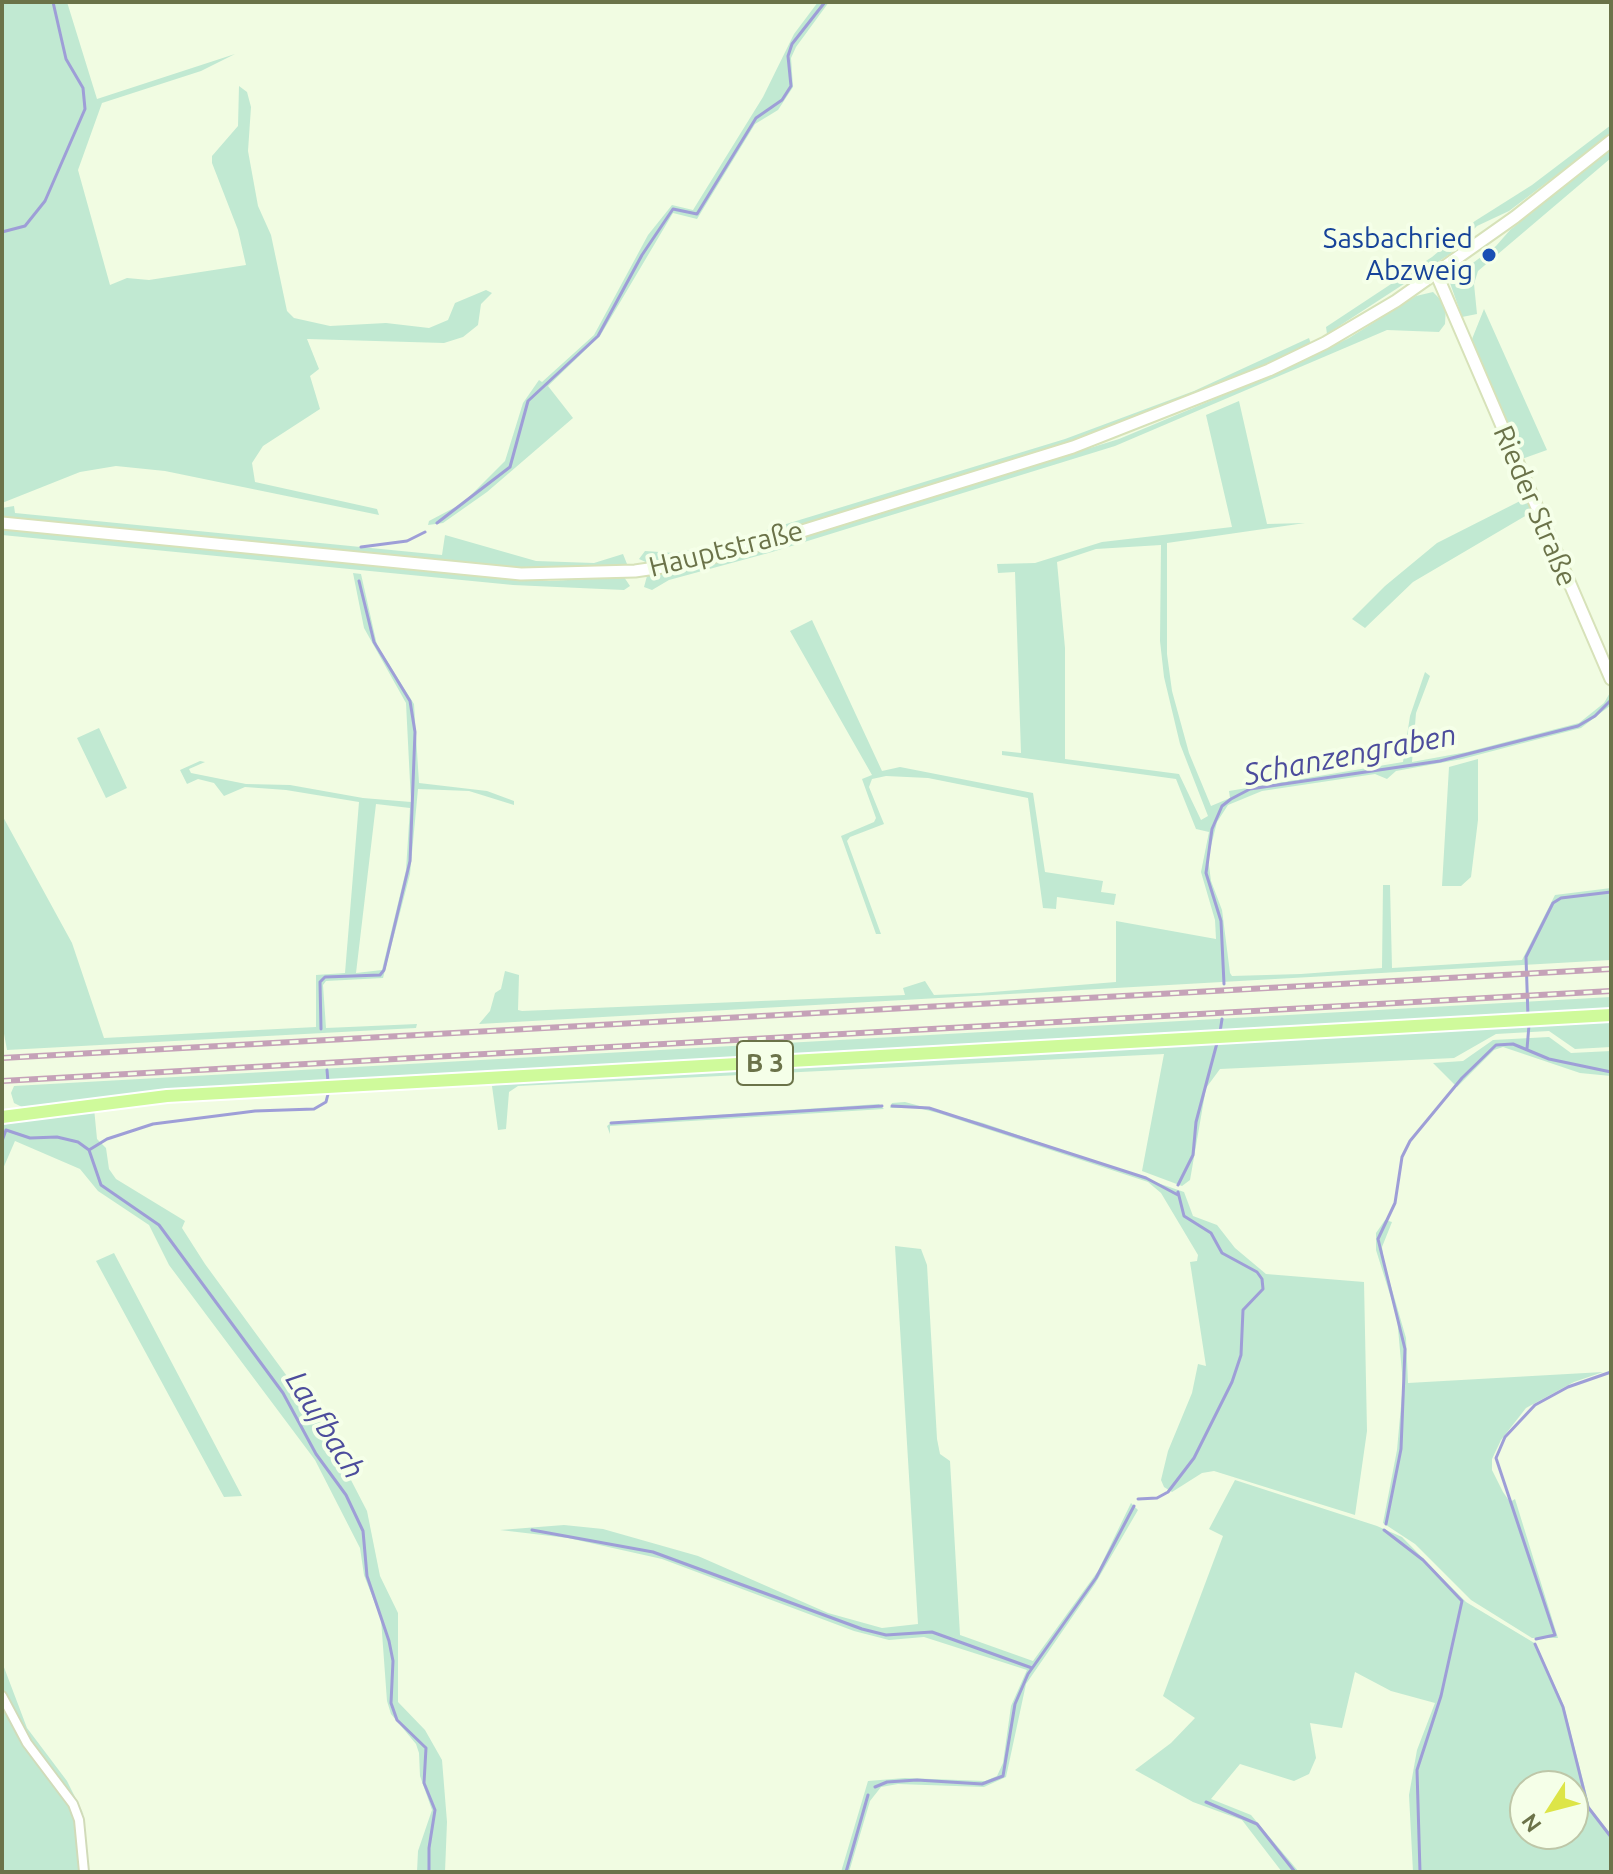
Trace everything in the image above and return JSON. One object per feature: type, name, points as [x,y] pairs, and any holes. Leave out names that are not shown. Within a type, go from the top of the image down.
[{"type":"main road","name":"B 3","points":[[2,1117],[167,1096],[1611,1015]]},
{"type":"street","name":"Hauptstraße","points":[[2,523],[521,574],[635,571],[741,550],[1073,447],[1169,412],[1325,343],[1436,273],[1611,141]]},
{"type":"street","name":"Rieder Straße","points":[[1436,273],[1611,679]]},
{"type":"street","points":[[2,1696],[19,1730],[73,1804],[79,1820],[84,1872]]},
{"type":"green space","points":[[2,2],[67,2],[97,99],[235,54],[201,71],[102,103],[78,170],[110,285],[127,278],[149,280],[246,265],[238,230],[212,163],[212,156],[238,126],[239,86],[247,92],[251,107],[248,151],[258,206],[271,235],[287,311],[294,318],[330,326],[386,323],[429,328],[448,320],[455,303],[486,290],[492,293],[481,304],[478,325],[463,337],[444,343],[307,339],[319,369],[310,376],[320,409],[263,446],[252,463],[255,482],[377,509],[379,515],[165,471],[116,466],[80,472],[2,503]]},
{"type":"green space","points":[[818,2],[829,2],[796,47],[791,58],[793,87],[778,110],[755,124],[697,219],[673,213],[600,336],[548,386],[573,418],[487,492],[443,523],[428,525],[429,521],[463,503],[505,461],[523,403],[539,380],[542,382],[594,335],[648,235],[672,205],[693,210],[763,97],[794,34]]},
{"type":"green space","points":[[1611,125],[1611,134],[1509,211],[1477,226],[1450,254],[1327,334],[1326,327],[1432,257],[1475,221],[1532,185]]},
{"type":"green space","points":[[1611,149],[1611,158],[1478,271],[1474,284],[1477,314],[1462,317],[1450,283],[1455,276],[1496,246],[1510,230]]},
{"type":"green space","points":[[1433,292],[1446,305],[1445,324],[1439,332],[1387,330],[1115,446],[772,552],[669,580],[652,590],[644,587],[647,576],[776,545],[1119,439],[1272,375],[1349,338],[1416,296]]},
{"type":"green space","points":[[1484,309],[1547,450],[1519,460],[1470,344]]},
{"type":"green space","points":[[1309,338],[1311,344],[1295,353],[1112,428],[737,545],[648,563],[639,559],[645,551],[674,553],[724,543],[1065,439],[1194,391]]},
{"type":"green space","points":[[1239,401],[1267,524],[1305,523],[1167,543],[1167,654],[1172,691],[1189,753],[1211,806],[1230,798],[1229,791],[1403,762],[1410,716],[1425,672],[1430,676],[1416,713],[1412,762],[1467,752],[1579,723],[1604,703],[1611,691],[1611,705],[1581,728],[1462,759],[1396,771],[1387,779],[1375,774],[1262,791],[1228,805],[1217,822],[1208,858],[1211,881],[1222,910],[1232,976],[1382,968],[1383,885],[1390,885],[1392,968],[1522,960],[1555,895],[1611,888],[1611,960],[479,1024],[490,1011],[495,993],[501,989],[505,971],[519,975],[518,1010],[522,1011],[905,995],[903,988],[925,981],[934,995],[980,993],[1116,982],[1116,921],[1216,939],[1215,920],[1201,872],[1209,832],[1196,829],[1176,779],[1002,755],[1002,751],[1021,753],[1015,572],[998,573],[997,564],[1035,563],[1102,542],[1232,527],[1206,415]],"holes":[[[1161,545],[1160,641],[1164,677],[1180,744],[1208,816],[1201,820],[1179,774],[1065,759],[1065,648],[1057,562],[1096,549]]]},
{"type":"green space","points":[[1526,498],[1532,512],[1413,582],[1365,628],[1352,619],[1385,586],[1437,543]]},
{"type":"green space","points":[[14,506],[15,513],[442,555],[445,535],[536,561],[594,563],[623,554],[627,564],[560,570],[523,568],[2,517],[2,508]]},
{"type":"green space","points":[[2,529],[497,578],[549,581],[624,577],[630,586],[624,590],[513,585],[2,535]]},
{"type":"green space","points":[[353,573],[361,574],[377,645],[414,704],[419,783],[487,791],[514,801],[514,805],[469,791],[418,789],[410,874],[383,978],[326,981],[323,985],[326,1028],[417,1024],[416,1028],[7,1050],[2,1023],[2,815],[72,943],[104,1038],[316,1027],[316,975],[345,973],[359,802],[245,787],[224,796],[214,783],[198,779],[187,784],[180,770],[200,761],[205,762],[189,769],[191,773],[246,784],[290,785],[363,798],[411,802],[406,703],[364,628]],"holes":[[[376,804],[410,808],[406,870],[382,970],[356,973]]]},
{"type":"green space","points":[[812,620],[882,771],[900,767],[1033,793],[1045,872],[1103,881],[1101,892],[1116,894],[1114,905],[1057,897],[1056,909],[1043,908],[1028,798],[928,778],[886,776],[872,779],[869,787],[884,824],[847,841],[881,934],[876,934],[841,836],[874,822],[876,818],[862,779],[872,775],[790,631]]},
{"type":"green space","points":[[99,728],[127,788],[106,798],[77,738]]},
{"type":"green space","points":[[1478,759],[1478,820],[1471,877],[1461,886],[1442,886],[1449,767]]},
{"type":"green space","points":[[1611,997],[1611,1010],[143,1092],[22,1107],[14,1103],[11,1093],[14,1086]]},
{"type":"green space","points":[[1611,1022],[1611,1047],[1575,1049],[1549,1031],[1496,1034],[1454,1058],[1220,1069],[1206,1088],[1190,1180],[1182,1186],[1142,1171],[1164,1054],[518,1086],[509,1092],[506,1129],[498,1130],[492,1086],[508,1082]]},
{"type":"green space","points":[[1549,1037],[1571,1053],[1611,1051],[1611,1076],[1580,1073],[1503,1047],[1494,1050],[1457,1087],[1433,1063],[1463,1061],[1493,1040]]},
{"type":"green space","points":[[905,1102],[983,1123],[1184,1192],[1193,1216],[1217,1225],[1235,1248],[1266,1274],[1364,1282],[1367,1431],[1355,1515],[1214,1471],[1202,1473],[1172,1492],[1164,1487],[1161,1480],[1168,1451],[1192,1393],[1198,1364],[1206,1366],[1190,1262],[1197,1261],[1198,1255],[1161,1193],[1148,1182],[938,1113],[918,1108],[890,1108],[892,1103]]},
{"type":"green space","points":[[879,1104],[884,1109],[610,1126],[610,1134],[607,1126],[612,1122]]},
{"type":"green space","points":[[94,1108],[97,1139],[106,1148],[109,1169],[116,1179],[185,1221],[182,1228],[205,1264],[322,1424],[367,1511],[380,1576],[398,1613],[398,1702],[425,1730],[442,1760],[447,1822],[445,1872],[417,1872],[418,1851],[432,1810],[420,1776],[419,1753],[416,1744],[391,1714],[387,1701],[381,1619],[364,1575],[360,1548],[315,1460],[169,1265],[149,1225],[98,1191],[80,1169],[15,1141],[2,1171],[2,1125]]},
{"type":"green space","points":[[1385,1220],[1392,1222],[1382,1247],[1384,1262],[1406,1338],[1408,1383],[1603,1372],[1574,1382],[1526,1408],[1501,1440],[1492,1459],[1492,1470],[1503,1492],[1510,1502],[1515,1499],[1558,1638],[1532,1638],[1471,1600],[1415,1544],[1383,1523],[1397,1450],[1403,1384],[1397,1317],[1376,1250],[1376,1233]]},
{"type":"green space","points":[[895,1246],[921,1249],[927,1265],[937,1439],[940,1454],[950,1461],[960,1635],[1033,1661],[1098,1571],[1131,1503],[1138,1510],[1095,1584],[1026,1684],[1006,1777],[984,1787],[898,1784],[881,1787],[870,1801],[849,1872],[841,1872],[868,1781],[905,1778],[985,1781],[997,1776],[1003,1763],[1011,1706],[1027,1670],[924,1637],[889,1640],[854,1631],[662,1559],[568,1538],[500,1530],[564,1525],[603,1529],[698,1556],[828,1613],[882,1628],[918,1624]]},
{"type":"green space","points":[[114,1253],[242,1496],[224,1497],[96,1261]]},
{"type":"green space","points":[[1235,1480],[1377,1526],[1402,1537],[1466,1602],[1536,1644],[1564,1706],[1580,1770],[1509,1770],[1509,1850],[1589,1850],[1589,1804],[1611,1834],[1611,1872],[1413,1872],[1409,1795],[1417,1750],[1435,1703],[1391,1691],[1355,1672],[1342,1728],[1310,1723],[1316,1758],[1309,1774],[1294,1781],[1240,1764],[1211,1799],[1251,1815],[1299,1872],[1282,1872],[1242,1820],[1193,1802],[1135,1770],[1171,1743],[1195,1718],[1163,1696],[1223,1536],[1209,1529]]},
{"type":"green space","points":[[2,1662],[27,1728],[67,1781],[84,1815],[63,1782],[27,1738],[13,1713],[2,1690]]},
{"type":"green space","points":[[2,1703],[19,1736],[72,1809],[77,1826],[81,1872],[2,1872]]},
{"type":"waterway","name":"Laufbach","points":[[2,232],[25,226],[45,201],[85,109],[83,88],[66,59],[53,2]]},
{"type":"waterway","points":[[437,523],[510,467],[528,401],[598,336],[642,255],[673,209],[697,214],[756,118],[782,100],[791,86],[788,56],[792,44],[825,2]]},
{"type":"waterway","points":[[361,547],[407,541],[425,532]]},
{"type":"waterway","points":[[321,1029],[320,982],[325,977],[380,975],[384,970],[410,861],[415,732],[410,701],[374,642],[359,581]]},
{"type":"waterway","name":"Schanzengraben","points":[[1224,984],[1221,921],[1206,873],[1212,829],[1222,806],[1231,799],[1250,789],[1440,761],[1578,726],[1595,716],[1611,700]]},
{"type":"waterway","points":[[1528,1017],[1526,957],[1553,903],[1561,898],[1611,892]]},
{"type":"waterway","name":"Schanzengraben","points":[[1220,1032],[1222,1019]]},
{"type":"waterway","points":[[1527,1049],[1529,1025]]},
{"type":"waterway","name":"Schanzengraben","points":[[1178,1185],[1193,1155],[1196,1122],[1217,1043]]},
{"type":"waterway","points":[[1386,1524],[1401,1449],[1405,1349],[1378,1239],[1395,1203],[1402,1157],[1410,1141],[1462,1078],[1496,1045],[1513,1044],[1549,1059],[1611,1072]]},
{"type":"waterway","points":[[327,1070],[328,1082]]},
{"type":"waterway","points":[[89,1150],[107,1139],[153,1124],[255,1111],[314,1109],[326,1102],[329,1090]]},
{"type":"waterway","points":[[611,1123],[882,1106]]},
{"type":"waterway","points":[[892,1106],[929,1108],[1146,1178],[1178,1195]]},
{"type":"waterway","name":"Laufbach","points":[[6,1130],[30,1138],[57,1137],[78,1142],[89,1150],[101,1185],[159,1225],[283,1393],[316,1454],[346,1495],[363,1531],[367,1576],[389,1641],[393,1661],[391,1703],[397,1720],[426,1748],[424,1783],[435,1810],[429,1872]]},
{"type":"waterway","points":[[2,1141],[6,1130]]},
{"type":"waterway","name":"Schanzengraben","points":[[1138,1499],[1157,1498],[1168,1492],[1194,1458],[1232,1382],[1241,1355],[1243,1310],[1263,1289],[1257,1272],[1222,1253],[1211,1233],[1184,1216],[1178,1192]]},
{"type":"waterway","points":[[1536,1639],[1555,1635],[1496,1458],[1505,1437],[1535,1405],[1568,1387],[1611,1372]]},
{"type":"waterway","name":"Schanzengraben","points":[[875,1787],[887,1782],[917,1780],[982,1784],[1003,1776],[1015,1704],[1028,1674],[1096,1578],[1134,1506]]},
{"type":"waterway","points":[[532,1530],[653,1552],[862,1629],[886,1635],[932,1632],[1032,1668]]},
{"type":"waterway","points":[[1384,1530],[1423,1560],[1462,1601],[1441,1696],[1417,1770],[1420,1872]]},
{"type":"waterway","points":[[1535,1644],[1563,1707],[1588,1807],[1611,1837]]},
{"type":"waterway","name":"Schanzengraben","points":[[846,1872],[868,1795]]},
{"type":"waterway","points":[[1206,1802],[1257,1824],[1295,1872]]},
{"type":"railway","points":[[2,1058],[1611,969]]},
{"type":"railway","points":[[2,1081],[1611,991]]},
{"type":"place","name":"Sasbachried Abzweig","points":[[1489,255]]}]
